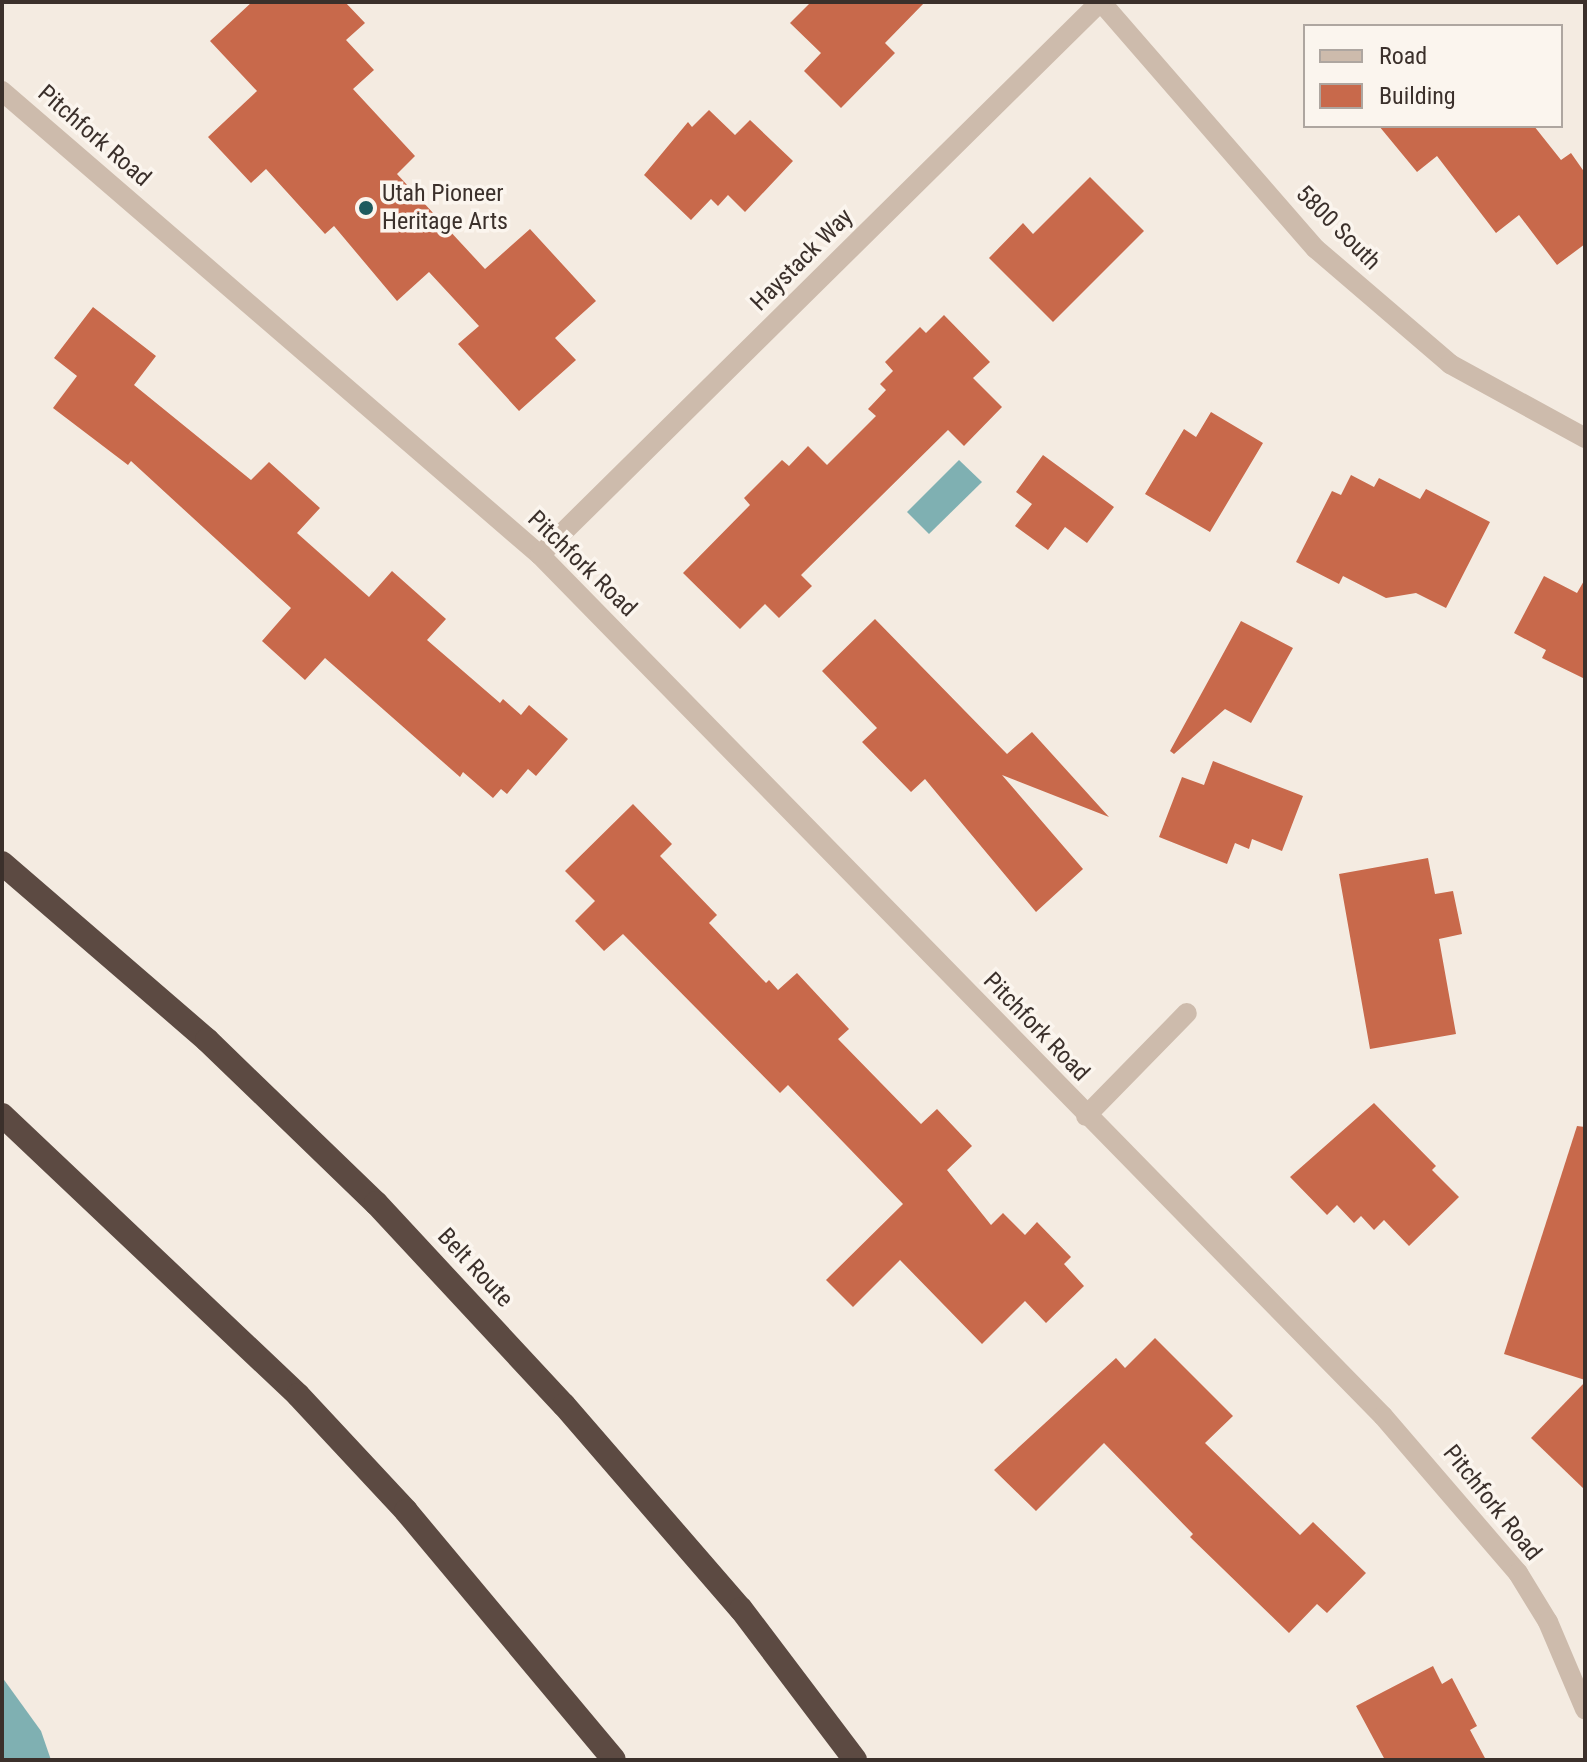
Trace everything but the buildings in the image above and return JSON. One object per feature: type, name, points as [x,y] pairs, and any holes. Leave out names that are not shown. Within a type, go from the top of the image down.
[{"type":"highway","name":"Belt Route","points":[[2,863],[207,1040],[376,1203],[564,1405],[741,1609],[855,1760]]},
{"type":"highway","points":[[2,1115],[298,1395],[406,1511],[614,1760]]},
{"type":"street","name":"5800 South","points":[[1100,2],[1316,249],[1450,364],[1585,438]]},
{"type":"street","name":"Haystack Way","points":[[540,555],[1100,2]]},
{"type":"street","name":"Pitchfork Road","points":[[2,91],[540,555],[1383,1416],[1485,1529],[1548,1622],[1585,1709]]},
{"type":"street","name":"Pitchfork Road","points":[[1086,1116],[1187,1013]]},
{"type":"water","points":[[959,460],[982,482],[929,534],[907,512]]},
{"type":"water","points":[[2,1677],[41,1731],[51,1760],[2,1760]]},
{"type":"place","name":"Utah Pioneer Heritage Arts","points":[[366,208]]}]
